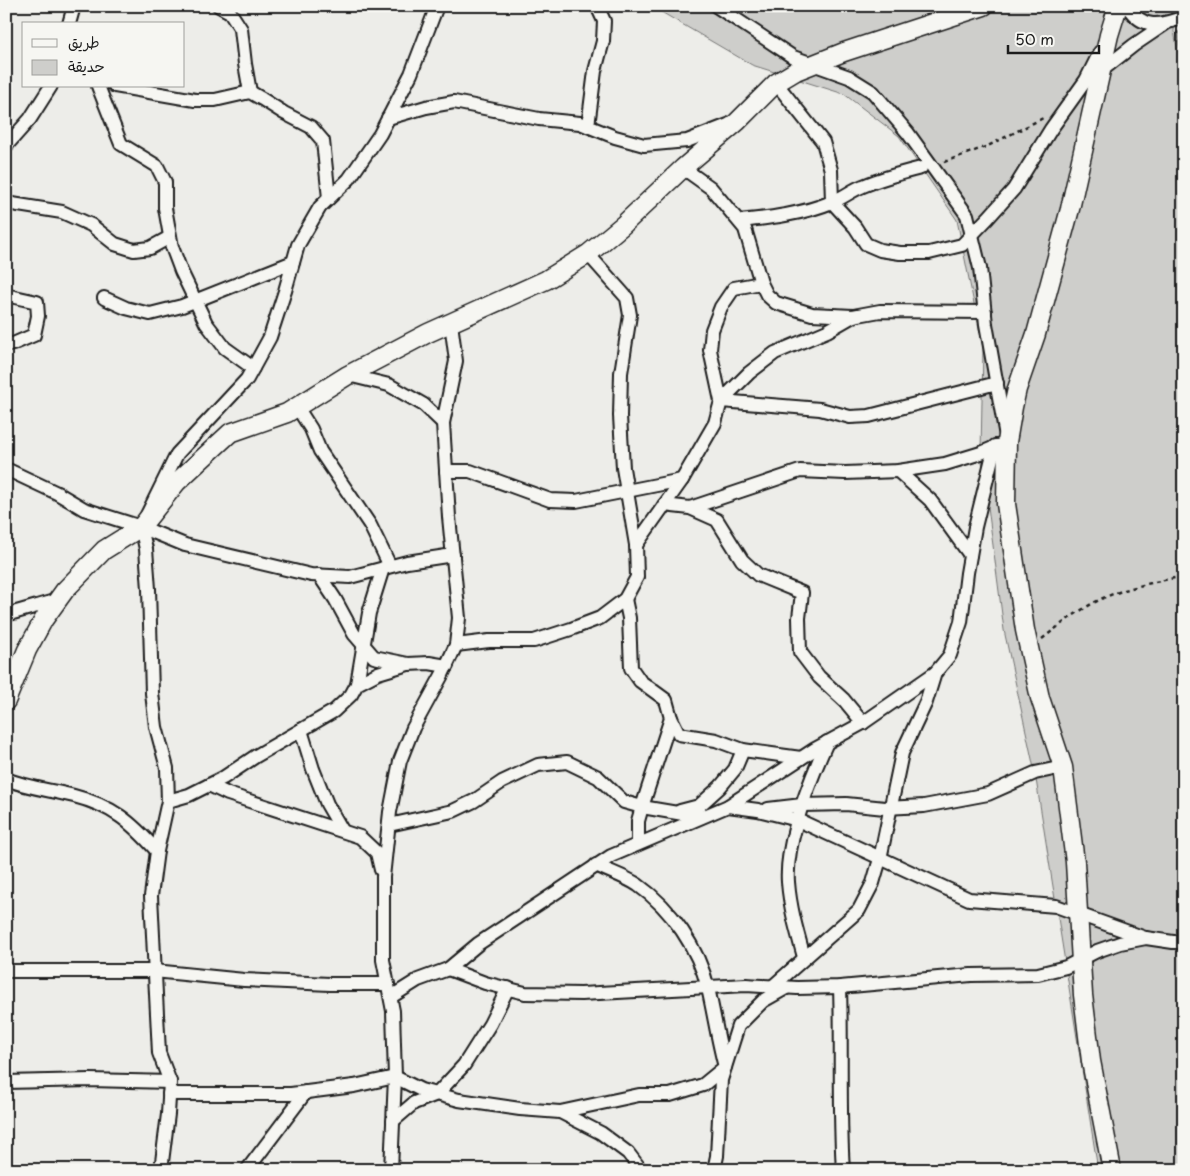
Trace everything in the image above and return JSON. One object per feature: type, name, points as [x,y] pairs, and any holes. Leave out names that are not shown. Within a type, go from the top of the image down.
[{"type":"street","points":[[64,6],[69,22]]},
{"type":"street","points":[[69,22],[74,6]]},
{"type":"street","points":[[219,6],[230,12],[241,29],[244,64],[250,92]]},
{"type":"street","points":[[161,1170],[168,1114],[169,1088],[159,1053],[151,896],[157,851],[168,801],[166,768],[156,727],[152,693],[149,589],[146,550],[141,527],[177,454],[247,379],[270,337],[298,245],[320,207],[349,179],[380,134],[411,74],[437,6]]},
{"type":"street","points":[[588,126],[595,71],[603,41],[604,21],[597,6]]},
{"type":"street","points":[[716,6],[793,57],[849,76],[872,92],[908,133],[926,167],[967,216],[980,268],[985,312],[997,382],[1006,504],[1029,649],[1040,698],[1063,767],[1075,862],[1083,995],[1091,1061],[1112,1170]]},
{"type":"street","points":[[6,702],[14,667],[65,590],[104,550],[141,527],[177,482],[230,433],[287,413],[348,375],[451,322],[546,280],[588,254],[623,226],[684,168],[737,122],[776,83],[796,71],[844,52],[984,6]]},
{"type":"street","points":[[6,971],[154,971],[244,980],[330,984],[389,990],[448,969],[478,944],[610,856],[728,806],[827,742],[863,723],[935,674],[950,654],[960,622],[970,555],[985,485],[1001,444],[1036,334],[1070,209],[1101,71],[1118,6]]},
{"type":"street","points":[[1127,6],[1141,21],[1153,25],[1165,24]]},
{"type":"street","points":[[1101,71],[1134,44],[1165,24],[1184,17]]},
{"type":"street","points":[[776,83],[823,142],[832,170],[832,202],[855,227],[866,244],[880,250],[900,253],[929,253],[962,245],[1014,189],[1051,129],[1086,80],[1110,35]]},
{"type":"street","points":[[6,146],[30,119],[50,88]]},
{"type":"street","points":[[99,88],[122,144],[157,166],[161,174],[164,182],[165,208],[170,237],[181,272],[206,323],[225,348],[253,368]]},
{"type":"street","points":[[126,88],[195,100],[215,100],[250,92],[311,127],[323,141],[329,198]]},
{"type":"street","points":[[388,118],[426,107],[454,102],[539,119],[580,123],[615,137],[644,145],[687,141],[737,122]]},
{"type":"street","points":[[738,222],[778,217],[832,202],[888,176],[926,167]]},
{"type":"street","points":[[684,168],[711,188],[745,229],[761,283],[767,294],[776,304],[812,314],[853,316],[880,311],[985,312]]},
{"type":"street","points":[[6,203],[62,212],[90,225],[115,244],[134,250],[150,248],[170,237]]},
{"type":"street","points":[[456,645],[490,641],[534,641],[600,618],[625,599],[637,577],[636,545],[624,468],[620,416],[622,372],[630,315],[627,298],[588,254]]},
{"type":"street","points":[[104,298],[126,308],[150,314],[182,306],[293,262]]},
{"type":"street","points":[[636,545],[682,480],[715,424],[720,401],[710,350],[712,330],[721,308],[734,288],[761,283]]},
{"type":"street","points":[[6,295],[37,302],[38,316],[34,335],[13,344],[6,344]]},
{"type":"street","points":[[720,401],[749,373],[775,353],[827,331],[853,316]]},
{"type":"street","points":[[391,1170],[395,1076],[393,1011],[384,960],[383,877],[389,825],[400,761],[413,728],[447,666],[456,645],[459,618],[443,423],[456,361],[451,322]]},
{"type":"street","points":[[348,375],[388,385],[424,405],[443,423]]},
{"type":"street","points":[[720,401],[820,409],[850,417],[869,416],[997,382]]},
{"type":"street","points":[[168,801],[209,785],[334,711],[352,695],[357,684],[369,613],[387,567],[370,525],[320,451],[311,429],[297,407]]},
{"type":"street","points":[[690,508],[800,472],[898,471],[945,464],[1001,444]]},
{"type":"street","points":[[6,469],[57,493],[84,509],[141,527],[185,545],[311,575],[350,577],[407,562],[453,555]]},
{"type":"street","points":[[446,471],[470,471],[550,500],[576,501],[682,480]]},
{"type":"street","points":[[898,471],[930,500],[970,555]]},
{"type":"street","points":[[664,505],[690,508],[717,520],[742,560],[758,576],[802,593],[799,618],[800,652],[819,677],[844,700],[863,723]]},
{"type":"street","points":[[319,575],[335,599],[354,634],[374,657],[408,664]]},
{"type":"street","points":[[625,599],[629,618],[631,668],[640,681],[666,700],[671,718],[679,734],[716,740],[743,750],[801,758]]},
{"type":"street","points":[[6,616],[58,600]]},
{"type":"street","points":[[357,684],[378,673],[408,664],[429,663],[447,666]]},
{"type":"street","points":[[772,987],[859,910],[874,883],[902,753],[926,702],[935,674]]},
{"type":"street","points":[[638,844],[638,821],[671,718]]},
{"type":"street","points":[[301,730],[313,769],[327,804],[342,830]]},
{"type":"street","points":[[804,957],[794,921],[788,881],[790,851],[802,806],[827,742]]},
{"type":"street","points":[[673,813],[699,806],[720,787],[735,769],[743,750]]},
{"type":"street","points":[[389,825],[453,811],[474,801],[502,782],[538,765],[567,762],[598,777],[624,802],[673,813],[702,817]]},
{"type":"street","points":[[758,810],[846,804],[891,808],[924,806],[988,794],[1035,773],[1063,767]]},
{"type":"street","points":[[6,779],[22,786],[75,796],[109,808],[135,826],[157,851]]},
{"type":"street","points":[[209,785],[228,794],[285,814],[360,837],[377,853],[383,877]]},
{"type":"street","points":[[728,806],[758,810],[798,820],[969,899],[1056,906],[1146,938],[1184,942]]},
{"type":"street","points":[[596,865],[637,885],[663,906],[688,939],[708,988],[725,1067]]},
{"type":"street","points":[[448,969],[485,983],[525,993],[581,994],[746,985],[786,988],[840,987],[971,975],[1038,974],[1066,968],[1082,958],[1120,943],[1146,938]]},
{"type":"street","points":[[840,987],[842,1034],[840,1129],[843,1170]]},
{"type":"street","points":[[393,1121],[414,1103],[436,1094],[464,1065],[490,1024],[508,988]]},
{"type":"street","points":[[714,1170],[717,1156],[721,1080],[738,1026],[763,1001],[786,988]]},
{"type":"street","points":[[6,1082],[90,1080],[169,1088],[291,1094],[354,1086],[395,1076],[421,1090],[459,1100],[520,1109],[560,1112],[639,1095],[670,1095],[703,1085],[725,1067]]},
{"type":"street","points":[[247,1170],[306,1092]]},
{"type":"street","points":[[560,1112],[601,1133],[628,1153],[641,1170]]},
{"type":"path","points":[[926,167],[988,146],[1043,118]]},
{"type":"path","points":[[1029,649],[1069,618],[1102,599],[1151,583],[1184,576]]},
{"type":"green space","points":[[651,6],[1175,6],[1174,32],[1184,79],[1184,1170],[1098,1170],[1035,773],[1004,630],[981,453],[983,348],[957,220],[899,136],[844,94],[752,65]]},
{"type":"waterway","points":[[1170,6],[1172,12]]},
{"type":"waterway","points":[[1178,33],[1184,67]]}]
